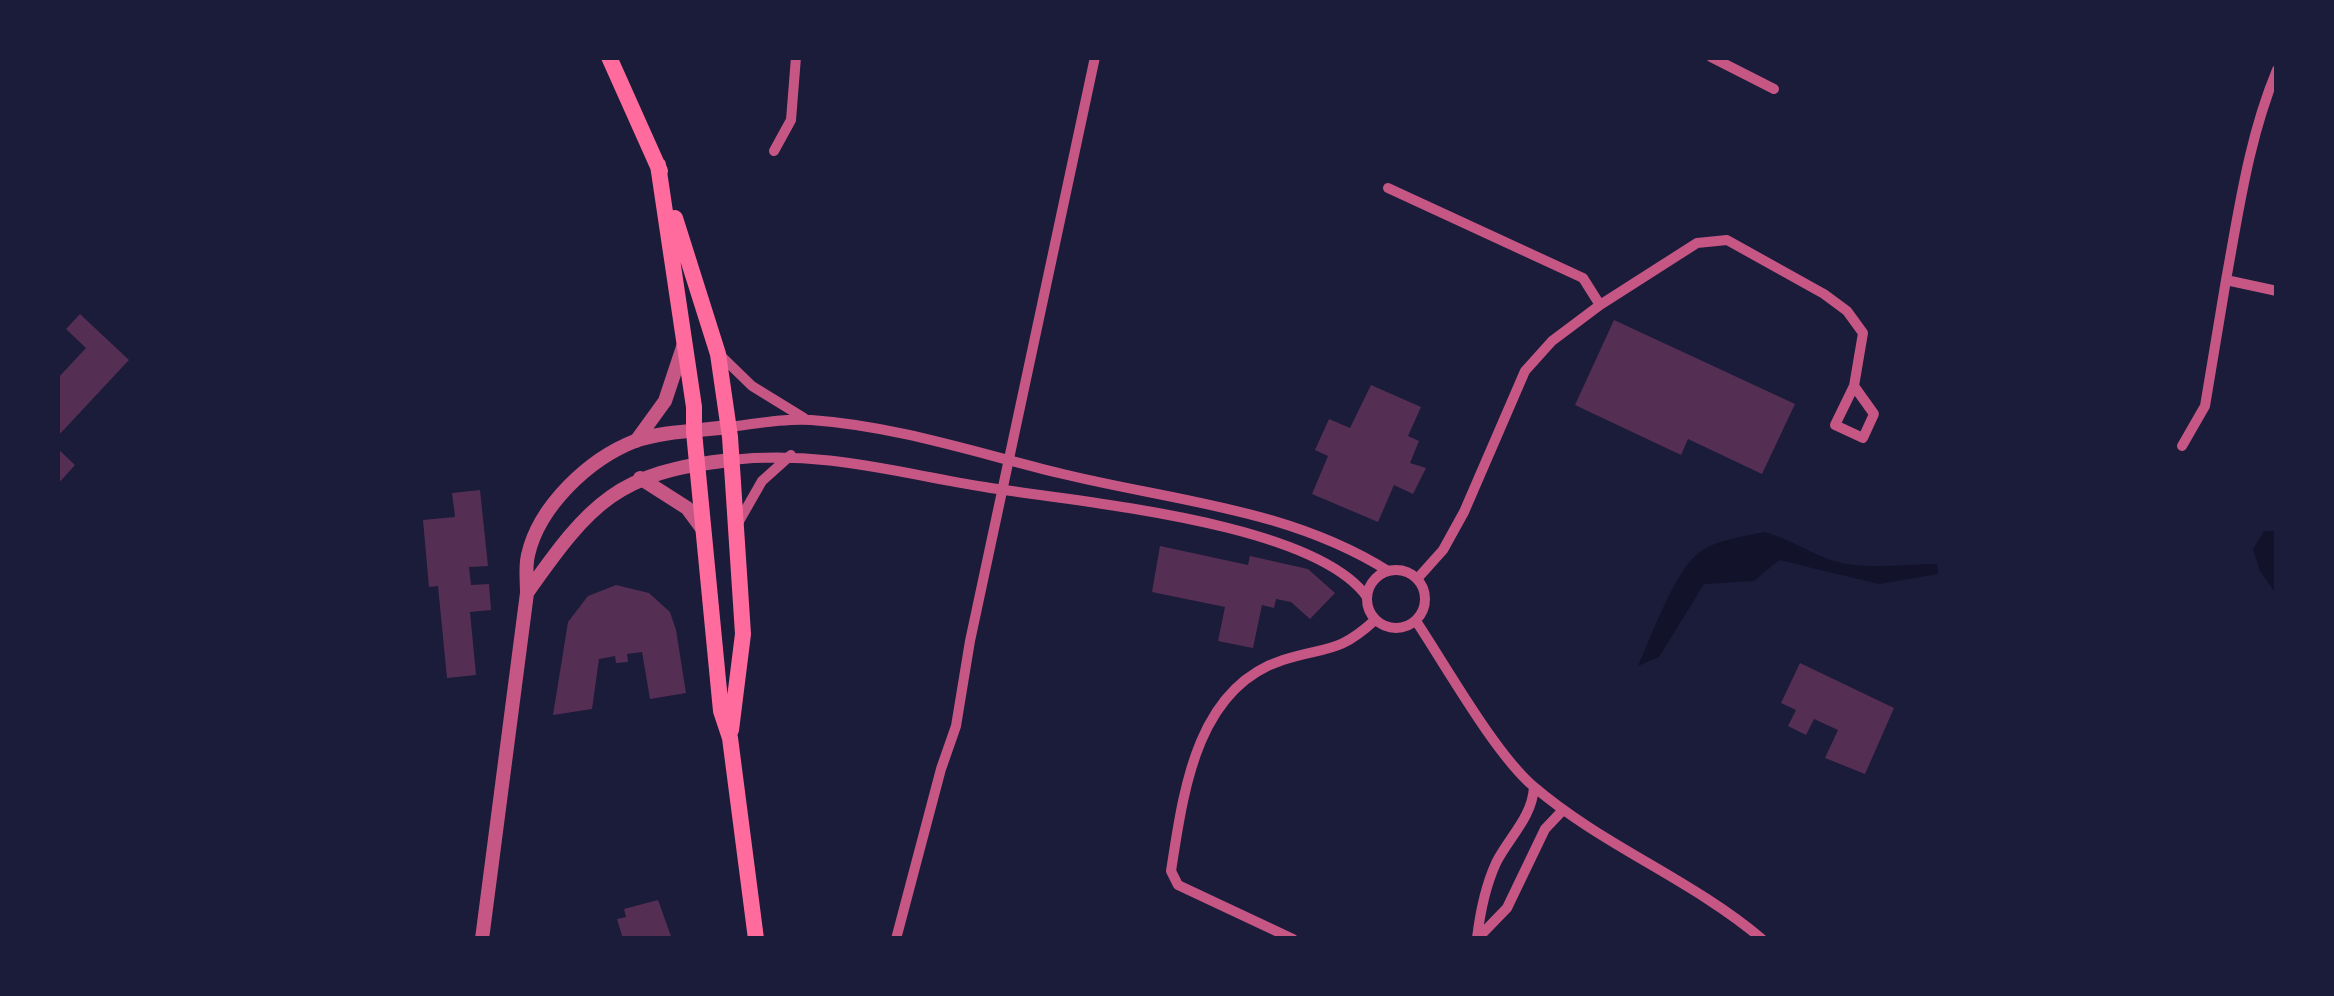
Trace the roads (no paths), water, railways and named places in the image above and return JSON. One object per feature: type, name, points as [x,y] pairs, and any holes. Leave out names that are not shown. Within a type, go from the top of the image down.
[{"type":"main road","points":[[609,57],[658,165],[718,354],[743,634],[730,738]]},
{"type":"main road","points":[[658,165],[686,339],[722,711],[730,738],[756,939]]},
{"type":"street","points":[[774,151],[791,119],[796,57]]},
{"type":"street","points":[[896,939],[940,769],[956,726],[1095,57]]},
{"type":"street","points":[[1711,57],[1774,89]]},
{"type":"street","points":[[2182,446],[2206,406],[2242,191],[2277,70]]},
{"type":"street","points":[[1388,188],[1583,278],[1600,305]]},
{"type":"street","points":[[1418,579],[1443,550],[1464,512],[1525,370],[1552,341],[1600,305],[1697,243],[1727,240],[1847,311],[1863,333],[1854,386],[1835,425],[1862,438],[1874,414],[1854,386]]},
{"type":"street","points":[[2226,280],[2277,291]]},
{"type":"street","points":[[636,441],[665,400],[686,339]]},
{"type":"street","points":[[718,354],[752,386],[807,419]]},
{"type":"street","points":[[482,939],[527,593],[527,558],[556,501],[598,461],[636,441],[807,419],[1011,460],[1282,522],[1348,547],[1388,571],[1404,571],[1418,579],[1425,605],[1416,621],[1391,628],[1376,620],[1360,588],[1315,559],[1234,529],[861,463],[791,455],[697,464],[640,478],[597,504],[527,593]]},
{"type":"street","points":[[736,526],[762,481],[791,455]]},
{"type":"street","points":[[640,478],[687,508],[705,532]]},
{"type":"street","points":[[1366,597],[1373,581],[1388,571]]},
{"type":"street","points":[[1293,939],[1178,885],[1171,871],[1191,765],[1203,734],[1248,678],[1283,660],[1339,648],[1376,620]]},
{"type":"street","points":[[1416,621],[1510,761],[1534,787],[1613,844],[1726,909],[1762,939]]},
{"type":"street","points":[[1477,938],[1496,863],[1533,804],[1534,787]]},
{"type":"street","points":[[1477,938],[1508,908],[1545,829],[1563,810]]}]
